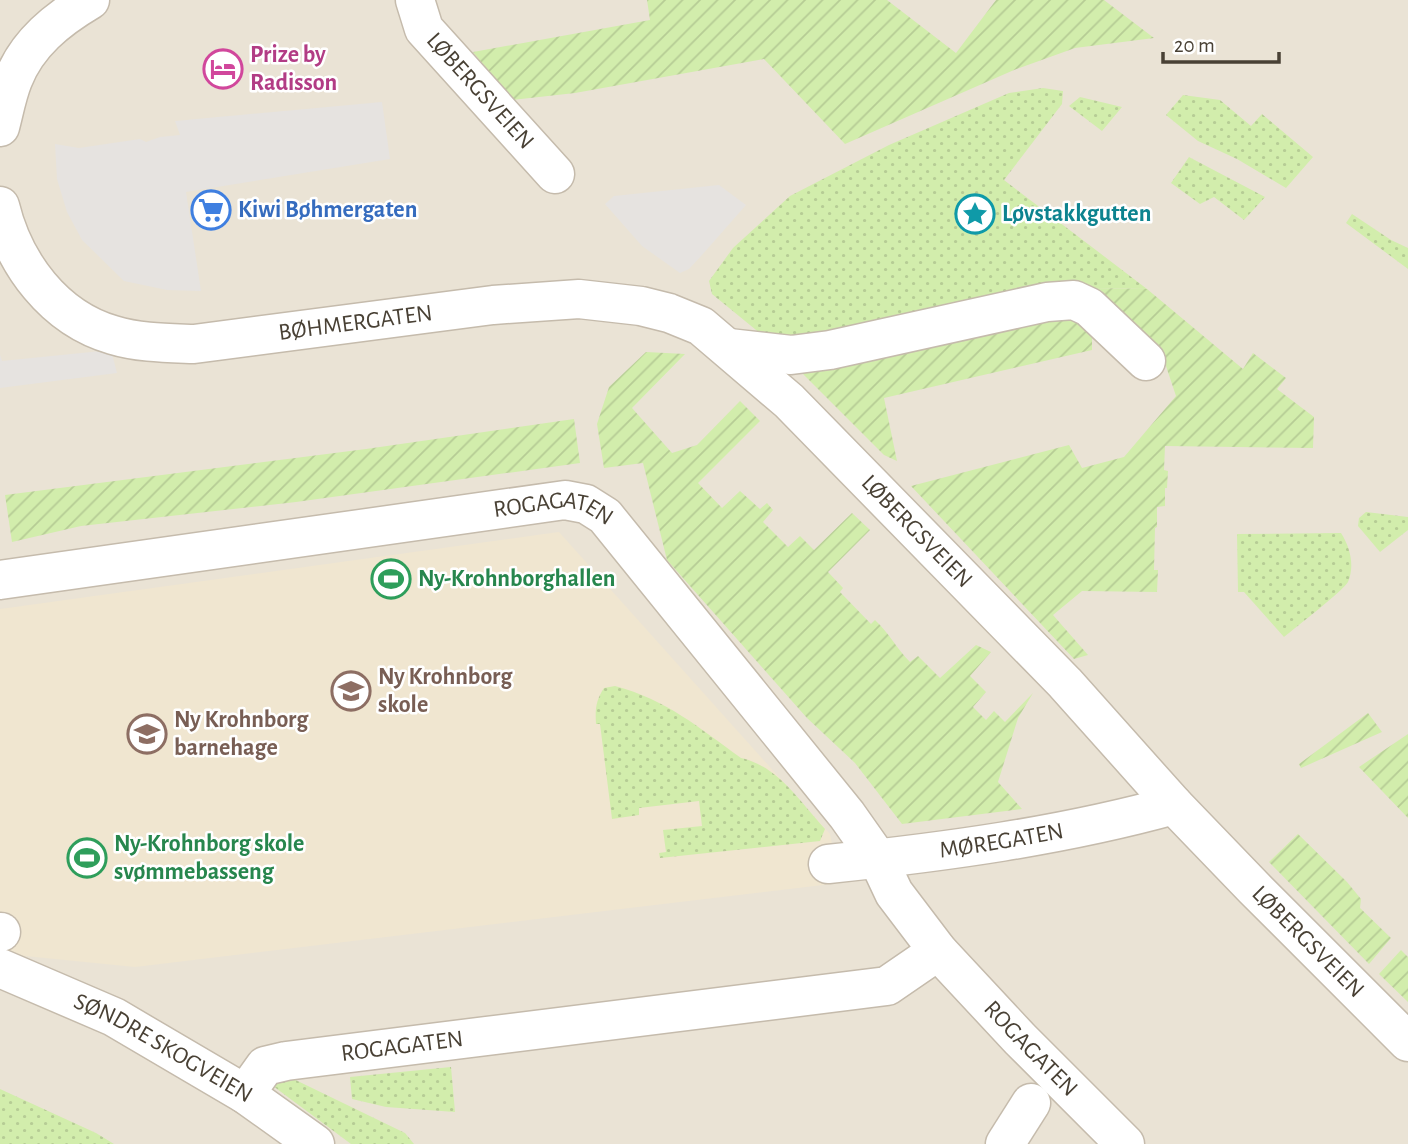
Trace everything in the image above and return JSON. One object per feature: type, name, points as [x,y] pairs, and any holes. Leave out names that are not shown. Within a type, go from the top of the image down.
[{"type":"street","points":[[0,127],[13,78],[36,41],[65,15],[90,0]]},
{"type":"street","name":"LØBERGSVEIEN","points":[[415,0],[424,29],[555,174]]},
{"type":"street","name":"BØHMERGATEN","points":[[0,206],[10,263],[77,320],[110,334],[145,341],[194,344],[493,306],[579,299],[641,306],[670,313],[701,326],[729,348]]},
{"type":"street","points":[[729,348],[791,355],[830,350],[1048,302],[1074,300],[1090,307],[1146,361]]},
{"type":"street","name":"LØBERGSVEIEN","points":[[729,348],[789,401],[1065,683],[1174,805],[1408,1042]]},
{"type":"street","name":"ROGAGATEN","points":[[0,580],[565,500],[586,504],[604,516],[847,815],[878,859],[894,893],[938,951],[1020,1039],[1125,1144]]},
{"type":"street","name":"MØREGATEN","points":[[828,864],[1030,836],[1129,818],[1174,805]]},
{"type":"street","name":"SØNDRE SKOGVEIEN","points":[[0,944],[114,1017],[245,1094],[315,1144]]},
{"type":"street","name":"ROGAGATEN","points":[[245,1094],[265,1066],[286,1061],[877,988],[887,986],[938,951]]},
{"type":"street","points":[[1005,1144],[1031,1103]]},
{"type":"shaded area","points":[[0,0],[1408,0],[1408,1144],[0,1144]]},
{"type":"shaded area","points":[[382,102],[390,159],[186,192],[201,291],[167,290],[124,281],[82,240],[67,212],[57,179],[55,144],[79,148],[140,139],[146,142],[180,135],[175,121]]},
{"type":"shaded area","points":[[719,185],[746,205],[689,269],[680,273],[642,246],[605,204],[614,196]]},
{"type":"shaded area","points":[[111,350],[117,373],[0,388],[0,355],[2,361]]},
{"type":"shaded area","name":"Ny Krohnborg skole","points":[[559,532],[830,834],[840,883],[135,967],[15,955],[0,950],[0,609]]},
{"type":"green space","points":[[647,0],[887,0],[956,53],[996,0],[1104,0],[1154,38],[1075,48],[1014,70],[845,144],[764,59],[575,93],[512,100],[473,52],[650,20]]},
{"type":"green space","points":[[1043,88],[1063,91],[1062,104],[1004,180],[1147,289],[1094,288],[851,335],[772,343],[712,294],[709,281],[733,248],[790,196],[889,145],[1009,93]]},
{"type":"green space","points":[[1183,95],[1220,100],[1251,126],[1262,114],[1313,157],[1286,188],[1237,159],[1198,141],[1166,115]]},
{"type":"green space","points":[[1080,97],[1122,107],[1102,131],[1069,106]]},
{"type":"green space","points":[[1189,157],[1265,197],[1244,220],[1214,197],[1200,204],[1171,183]]},
{"type":"green space","points":[[1352,214],[1408,248],[1408,269],[1346,223]]},
{"type":"green space","points":[[1094,288],[1147,289],[1243,369],[1253,353],[1286,378],[1277,389],[1314,417],[1313,448],[1165,446],[1164,470],[1168,471],[1165,506],[1157,507],[1155,528],[1154,570],[1158,570],[1157,592],[1082,591],[1053,615],[1088,655],[1074,659],[911,486],[1069,445],[1082,468],[1124,457],[1176,396],[1164,360]]},
{"type":"green space","points":[[1072,315],[1092,338],[1092,350],[884,398],[897,461],[884,455],[800,371]]},
{"type":"green space","points":[[646,352],[685,354],[632,408],[672,453],[697,445],[740,401],[760,421],[698,483],[722,508],[740,491],[760,509],[767,503],[773,510],[763,522],[788,547],[800,536],[814,550],[852,513],[870,530],[828,572],[843,588],[840,592],[871,624],[875,620],[910,662],[918,656],[940,678],[976,645],[991,652],[970,676],[986,692],[973,707],[986,720],[994,711],[1005,722],[1033,693],[1018,718],[998,782],[1022,809],[902,824],[855,763],[807,718],[667,560],[643,463],[604,468],[597,424],[609,387]]},
{"type":"green space","points":[[574,419],[580,463],[296,502],[81,526],[12,542],[5,495],[366,449]]},
{"type":"green space","points":[[1366,512],[1408,517],[1408,530],[1380,552],[1358,526],[1359,518]]},
{"type":"green space","points":[[1341,533],[1350,556],[1348,582],[1284,637],[1244,592],[1238,592],[1237,534]]},
{"type":"green space","points":[[615,686],[666,707],[741,758],[754,762],[777,777],[825,829],[820,841],[660,858],[659,853],[666,852],[663,830],[702,826],[699,801],[639,808],[639,815],[612,819],[600,724],[596,724],[596,714],[604,688]]},
{"type":"green space","points":[[1368,713],[1382,732],[1301,768],[1299,764]]},
{"type":"green space","points":[[1408,734],[1408,818],[1359,767]]},
{"type":"green space","points":[[1298,834],[1347,882],[1361,899],[1360,908],[1391,938],[1369,964],[1269,862]]},
{"type":"green space","points":[[1401,950],[1408,957],[1408,1002],[1379,974]]},
{"type":"green space","points":[[451,1067],[455,1112],[386,1107],[352,1099],[350,1077]]},
{"type":"green space","points":[[277,1071],[405,1133],[414,1144],[351,1144],[269,1083]]},
{"type":"green space","points":[[0,1089],[96,1133],[114,1144],[0,1144]]},
{"type":"place","name":"Prize by Radisson","points":[[223,69]]},
{"type":"place","name":"Kiwi Bøhmergaten","points":[[211,210]]},
{"type":"place","name":"Løvstakkgutten","points":[[975,214]]},
{"type":"place","name":"Ny-Krohnborghallen","points":[[391,579]]},
{"type":"place","name":"Ny Krohnborg skole","points":[[351,691]]},
{"type":"place","name":"Ny Krohnborg barnehage","points":[[147,734]]},
{"type":"place","name":"Ny-Krohnborg skole svømmebasseng","points":[[87,858]]}]
